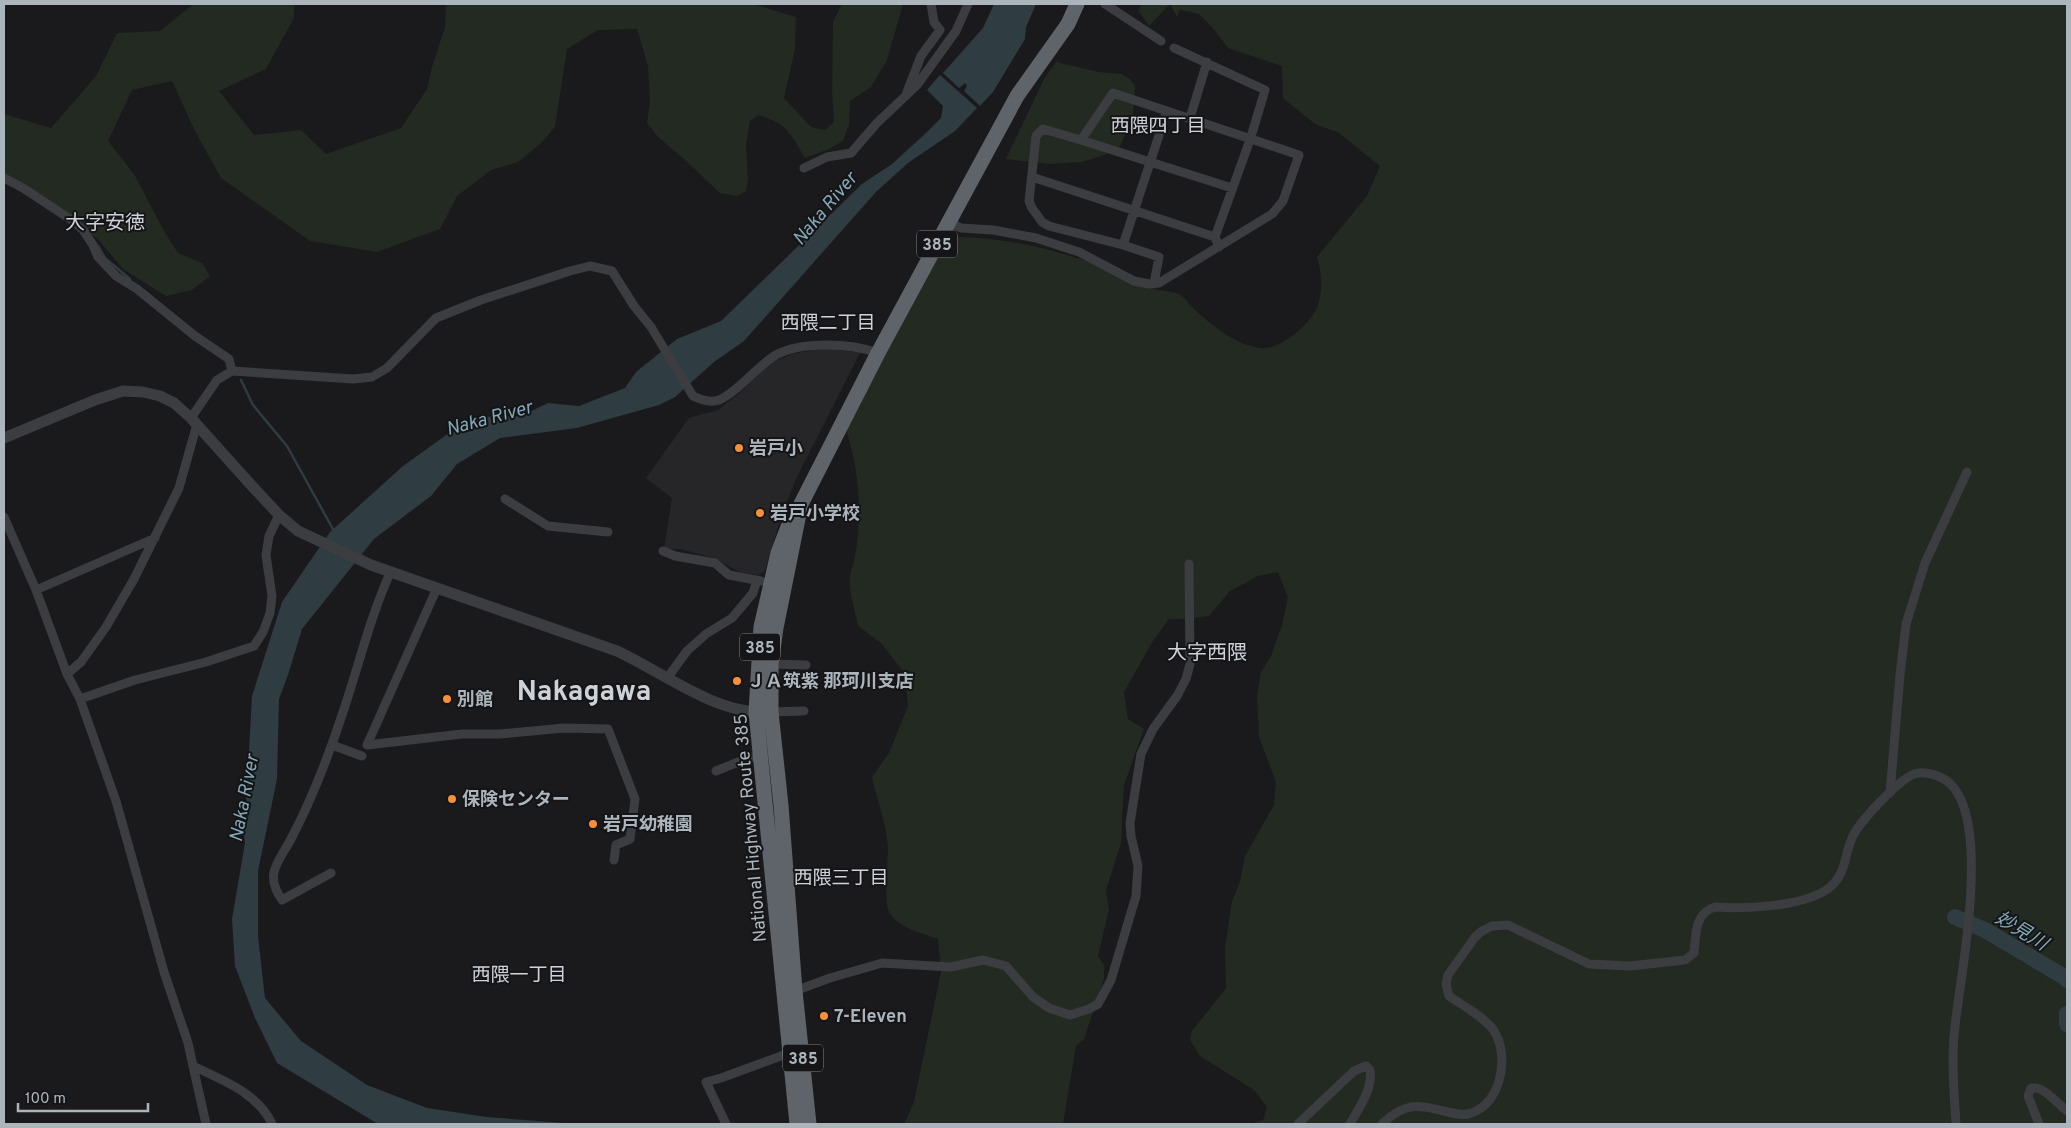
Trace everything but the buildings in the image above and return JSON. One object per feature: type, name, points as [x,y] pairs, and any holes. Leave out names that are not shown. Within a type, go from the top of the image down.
[{"type":"highway","name":"National Highway Route 385","points":[[797,1124],[789,1053],[789,992],[781,806],[764,712],[761,627],[770,583],[801,504],[878,352],[1017,96],[1068,24],[1077,4]]},
{"type":"highway","name":"National Highway Route 385","points":[[770,583],[771,664],[760,756],[789,992],[809,1124]]},
{"type":"street","points":[[906,95],[921,56],[940,30],[934,22],[931,4]]},
{"type":"street","points":[[804,168],[827,157],[851,153],[877,123],[917,85],[956,31],[968,4]]},
{"type":"street","points":[[1105,4],[1161,41]]},
{"type":"street","points":[[1174,48],[1265,90],[1250,140],[1215,237],[1219,247]]},
{"type":"street","points":[[1190,118],[1207,62]]},
{"type":"street","points":[[949,222],[961,228],[993,230],[1036,238],[1079,252],[1134,282],[1159,283],[1272,214],[1282,201],[1299,155],[1113,93],[1082,140]]},
{"type":"street","points":[[1123,245],[1167,111]]},
{"type":"street","points":[[1154,283],[1160,257],[1123,245],[1048,226],[1042,222],[1034,212],[1030,201],[1036,136],[1043,129],[1232,188]]},
{"type":"street","points":[[1032,177],[1215,237]]},
{"type":"street","points":[[4,178],[23,188],[73,221],[83,230],[93,244],[98,257],[116,276],[136,289],[195,336],[229,359],[232,371]]},
{"type":"street","points":[[67,674],[80,662],[106,627],[126,595],[179,488],[194,421],[217,380],[232,371],[353,379],[372,377],[387,368],[436,318],[481,300],[590,266],[612,271],[661,343],[693,396],[705,401],[719,400],[764,364],[777,355],[792,349],[846,346],[878,352]]},
{"type":"street","points":[[4,438],[95,400],[123,391],[143,392],[160,396],[174,403],[194,421],[279,515],[298,530],[320,542],[371,565],[617,651],[719,705],[764,712],[804,711]]},
{"type":"street","points":[[1890,793],[1906,624],[1925,563],[1967,472]]},
{"type":"street","points":[[505,500],[548,526],[608,532]]},
{"type":"street","points":[[80,699],[136,680],[206,662],[254,646],[263,632],[270,613],[272,596],[266,555],[269,536],[279,515]]},
{"type":"street","points":[[4,517],[36,590],[67,674],[80,699],[116,801],[164,972],[188,1043],[206,1124]]},
{"type":"street","points":[[36,590],[155,538]]},
{"type":"street","points":[[663,551],[675,556],[715,563],[729,575],[770,583]]},
{"type":"street","points":[[789,992],[882,963],[951,967],[982,960],[1006,966],[1033,997],[1049,1008],[1070,1015],[1098,1004],[1111,980],[1136,896],[1138,866],[1130,823],[1141,754],[1153,729],[1178,696],[1186,679],[1190,664],[1189,564]]},
{"type":"street","points":[[331,874],[282,900],[274,889],[272,882],[274,871],[298,826],[332,745],[379,596],[391,571]]},
{"type":"street","points":[[668,678],[687,651],[706,634],[732,618],[753,593],[770,583]]},
{"type":"street","points":[[437,588],[367,745],[462,734],[500,734],[564,728],[608,730],[635,799],[630,839],[616,845],[614,860]]},
{"type":"street","points":[[771,664],[806,665]]},
{"type":"street","points":[[332,745],[362,756]]},
{"type":"street","points":[[716,771],[748,758],[760,756]]},
{"type":"street","points":[[1382,1124],[1398,1111],[1408,1106],[1419,1105],[1461,1115],[1472,1113],[1482,1108],[1492,1096],[1503,1070],[1502,1056],[1495,1032],[1489,1025],[1449,996],[1446,990],[1448,975],[1482,931],[1492,926],[1508,925],[1589,964],[1630,966],[1685,960],[1694,953],[1698,923],[1704,912],[1709,909],[1751,908],[1778,904],[1812,897],[1830,887],[1838,880],[1843,870],[1856,829],[1890,793],[1907,778],[1917,773],[1938,776],[1948,781],[1957,790],[1968,820],[1972,861],[1971,889],[1952,1057],[1956,1124]]},
{"type":"street","points":[[726,1124],[706,1082],[789,1053]]},
{"type":"street","points":[[193,1066],[242,1090],[268,1116],[272,1124]]},
{"type":"street","points":[[1298,1124],[1354,1071],[1366,1066],[1370,1070],[1371,1077],[1368,1090],[1350,1124]]},
{"type":"street","points":[[2039,1124],[2028,1096],[2031,1088],[2035,1087],[2043,1091],[2067,1111]]},
{"type":"shaded area","points":[[196,4],[294,4],[294,18],[266,69],[219,91],[254,135],[301,130],[326,154],[401,128],[427,89],[445,27],[446,4],[753,4],[796,17],[795,49],[784,98],[811,127],[825,130],[834,122],[832,91],[833,22],[842,4],[903,4],[887,60],[871,87],[850,101],[849,125],[843,141],[829,149],[805,158],[787,130],[776,122],[758,115],[750,121],[746,145],[748,179],[746,191],[737,196],[720,193],[658,137],[647,123],[650,101],[648,66],[637,29],[598,30],[567,49],[555,127],[541,143],[518,162],[491,170],[457,196],[440,229],[377,252],[310,241],[221,178],[195,131],[172,81],[132,90],[108,141],[134,174],[164,231],[178,253],[202,263],[210,276],[192,290],[166,296],[123,269],[97,238],[48,208],[4,174],[4,114],[51,128],[96,76],[117,33],[160,31]]},
{"type":"shaded area","points":[[1142,4],[1170,4],[1149,26],[1138,10]]},
{"type":"shaded area","points":[[1170,4],[2067,4],[2067,1124],[1251,1124],[1263,1120],[1267,1107],[1254,1090],[1200,1056],[1190,1040],[1192,1031],[1226,988],[1225,947],[1232,901],[1240,882],[1245,856],[1274,805],[1276,782],[1259,737],[1257,696],[1261,672],[1271,656],[1282,625],[1288,597],[1278,572],[1258,576],[1230,591],[1209,616],[1169,619],[1153,641],[1124,692],[1128,719],[1144,729],[1124,785],[1121,843],[1106,890],[1109,910],[1098,956],[1104,965],[1104,979],[1084,1039],[1076,1046],[1063,1124],[904,1124],[914,1102],[941,972],[938,939],[912,930],[900,923],[890,914],[888,909],[886,892],[887,840],[872,777],[889,753],[908,706],[905,674],[881,643],[858,626],[851,595],[850,582],[858,535],[859,504],[856,473],[845,427],[948,237],[1014,242],[1075,257],[1122,274],[1158,290],[1180,295],[1208,321],[1233,339],[1251,346],[1268,348],[1277,345],[1294,334],[1315,312],[1320,299],[1321,287],[1321,275],[1317,257],[1367,196],[1380,166],[1339,133],[1315,124],[1283,98],[1282,66],[1228,48],[1199,14],[1180,10],[1177,17]]},
{"type":"shaded area","points":[[1056,62],[1099,72],[1122,74],[1130,79],[1135,86],[1133,118],[1120,146],[1105,155],[1082,162],[1049,164],[1006,159],[1044,79]]},
{"type":"shaded area","name":"岩戸小","points":[[824,348],[860,353],[795,481],[779,524],[765,571],[759,575],[740,572],[714,558],[680,549],[664,549],[672,498],[646,478],[689,418],[718,410],[741,392],[769,364],[792,354]]},
{"type":"water","points":[[994,4],[1036,4],[1026,27],[1025,39],[993,92],[980,106],[964,91],[967,86],[965,83],[959,88],[943,73],[983,28]]},
{"type":"water","name":"Naka River","points":[[940,75],[977,108],[955,131],[908,163],[876,192],[744,341],[714,362],[675,397],[659,405],[577,428],[500,438],[457,464],[431,496],[374,539],[302,629],[279,699],[277,779],[258,871],[258,936],[265,998],[301,1041],[367,1085],[427,1108],[487,1117],[577,1124],[378,1124],[277,1063],[255,1018],[235,966],[232,919],[245,843],[241,813],[246,805],[252,696],[282,602],[330,532],[403,466],[463,423],[479,417],[521,416],[548,403],[579,406],[625,388],[636,372],[677,339],[721,321],[862,184],[892,164],[941,118],[943,106],[927,90]]},
{"type":"waterway","points":[[98,246],[105,258],[130,279]]},
{"type":"waterway","points":[[241,380],[253,405],[287,446],[334,531]]},
{"type":"waterway","name":"妙見川","points":[[1955,917],[1985,930],[2067,980]]},
{"type":"waterway","name":"妙見川","points":[[2067,1014],[2067,1024]]},
{"type":"place","name":"岩戸小","points":[[739,448]]},
{"type":"place","name":"岩戸小学校","points":[[760,513]]},
{"type":"place","name":"ＪＡ筑紫 那珂川支店","points":[[737,681]]},
{"type":"place","name":"別館","points":[[447,699]]},
{"type":"place","name":"保険センター","points":[[452,799]]},
{"type":"place","name":"岩戸幼稚園","points":[[593,824]]},
{"type":"place","name":"7-Eleven","points":[[824,1016]]},
{"type":"district","name":"西隈四丁目","points":[[1158,125]]},
{"type":"district","name":"大字安徳","points":[[105,222]]},
{"type":"district","name":"西隈二丁目","points":[[828,322]]},
{"type":"district","name":"大字西隈","points":[[1207,652]]},
{"type":"district","name":"Nakagawa","points":[[584,690]]},
{"type":"district","name":"西隈三丁目","points":[[841,877]]},
{"type":"district","name":"西隈一丁目","points":[[519,974]]}]
